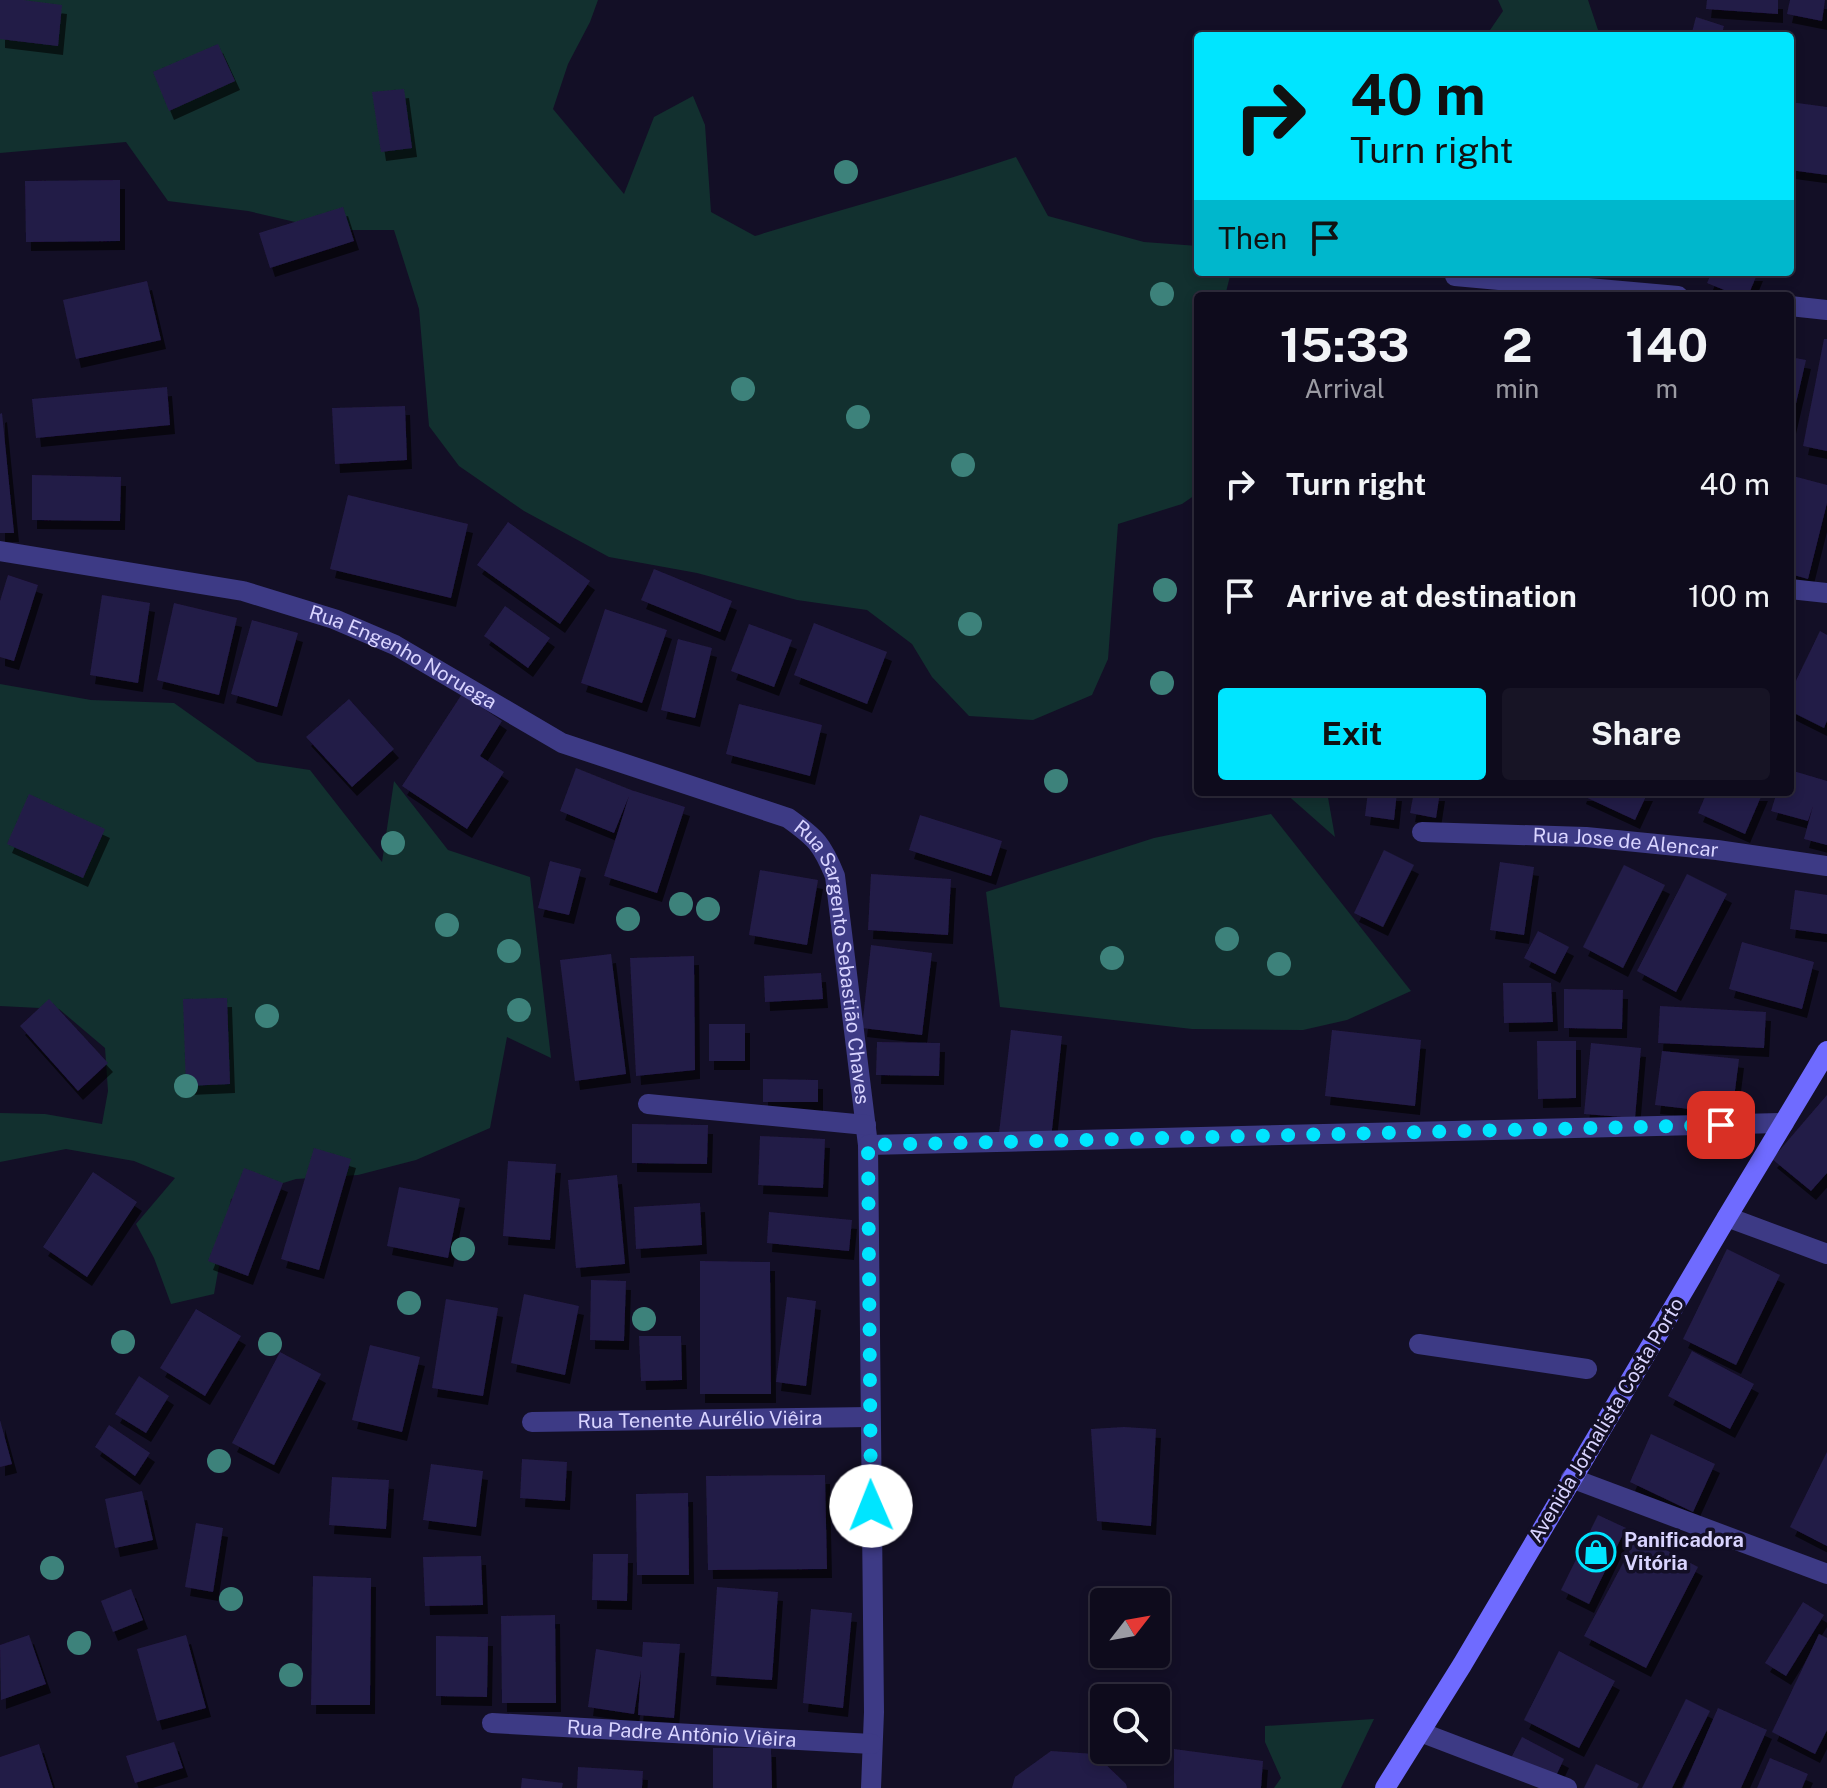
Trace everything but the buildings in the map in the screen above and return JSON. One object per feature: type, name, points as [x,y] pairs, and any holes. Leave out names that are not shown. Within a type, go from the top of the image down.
[{"type":"main road","name":"Avenida Jornalista Costa Porto","points":[[1385,1788],[1827,1051]]},
{"type":"street","points":[[1455,276],[1633,292]]},
{"type":"street","points":[[1794,306],[1827,310]]},
{"type":"street","name":"Rua Engenho Noruega","points":[[0,551],[243,591],[334,619],[395,645],[562,743],[788,818]]},
{"type":"street","points":[[1794,589],[1827,593]]},
{"type":"street","name":"Rua Sargento Sebastião Chaves","points":[[788,818],[812,835],[826,855],[835,876],[867,1135],[874,1712],[871,1788]]},
{"type":"street","name":"Rua Jose de Alencar","points":[[1422,832],[1586,837],[1717,850],[1827,866]]},
{"type":"street","points":[[648,1104],[867,1135],[1784,1123]]},
{"type":"street","points":[[1727,1217],[1823,1247]]},
{"type":"street","points":[[1419,1344],[1587,1369]]},
{"type":"street","name":"Rua Tenente Aurélio Viêira","points":[[532,1422],[870,1417]]},
{"type":"street","points":[[1571,1478],[1827,1574]]},
{"type":"street","name":"Rua Padre Antônio Viêira","points":[[492,1723],[872,1744]]},
{"type":"street","points":[[1420,1732],[1567,1788]]},
{"type":"green space","points":[[0,0],[598,0],[568,64],[553,109],[624,194],[654,117],[693,96],[705,125],[711,212],[755,236],[1016,157],[1048,216],[1144,242],[1194,246],[1194,276],[1230,276],[1226,292],[1194,292],[1194,496],[1182,504],[1118,524],[1108,659],[1092,695],[1033,720],[969,716],[932,677],[912,644],[867,610],[797,600],[697,573],[609,557],[524,511],[459,466],[429,426],[419,309],[394,230],[330,230],[248,211],[168,201],[126,142],[0,153]]},
{"type":"green space","points":[[1498,0],[1588,0],[1599,32],[1489,32],[1503,11]]},
{"type":"green space","points":[[0,684],[91,700],[174,703],[257,762],[310,770],[382,862],[394,781],[448,850],[530,877],[551,1058],[507,1037],[490,1128],[416,1160],[358,1175],[296,1179],[231,1199],[214,1294],[171,1304],[154,1258],[136,1224],[175,1178],[134,1161],[66,1149],[0,1162],[0,1113],[45,1114],[102,1124],[108,1091],[105,1048],[59,1009],[0,1006]]},
{"type":"green space","points":[[1289,796],[1328,796],[1335,837]]},
{"type":"green space","points":[[1271,814],[1411,991],[1347,1020],[1303,1030],[1192,1029],[1000,1007],[986,892],[1154,838]]},
{"type":"green space","points":[[1374,1719],[1341,1788],[1274,1788],[1281,1778],[1265,1742],[1265,1726]]},
{"type":"place","name":"Panificadora Vitória","points":[[1596,1552]]},
{"type":"route","points":[[871,1506],[868,1145],[1721,1125]]}]
